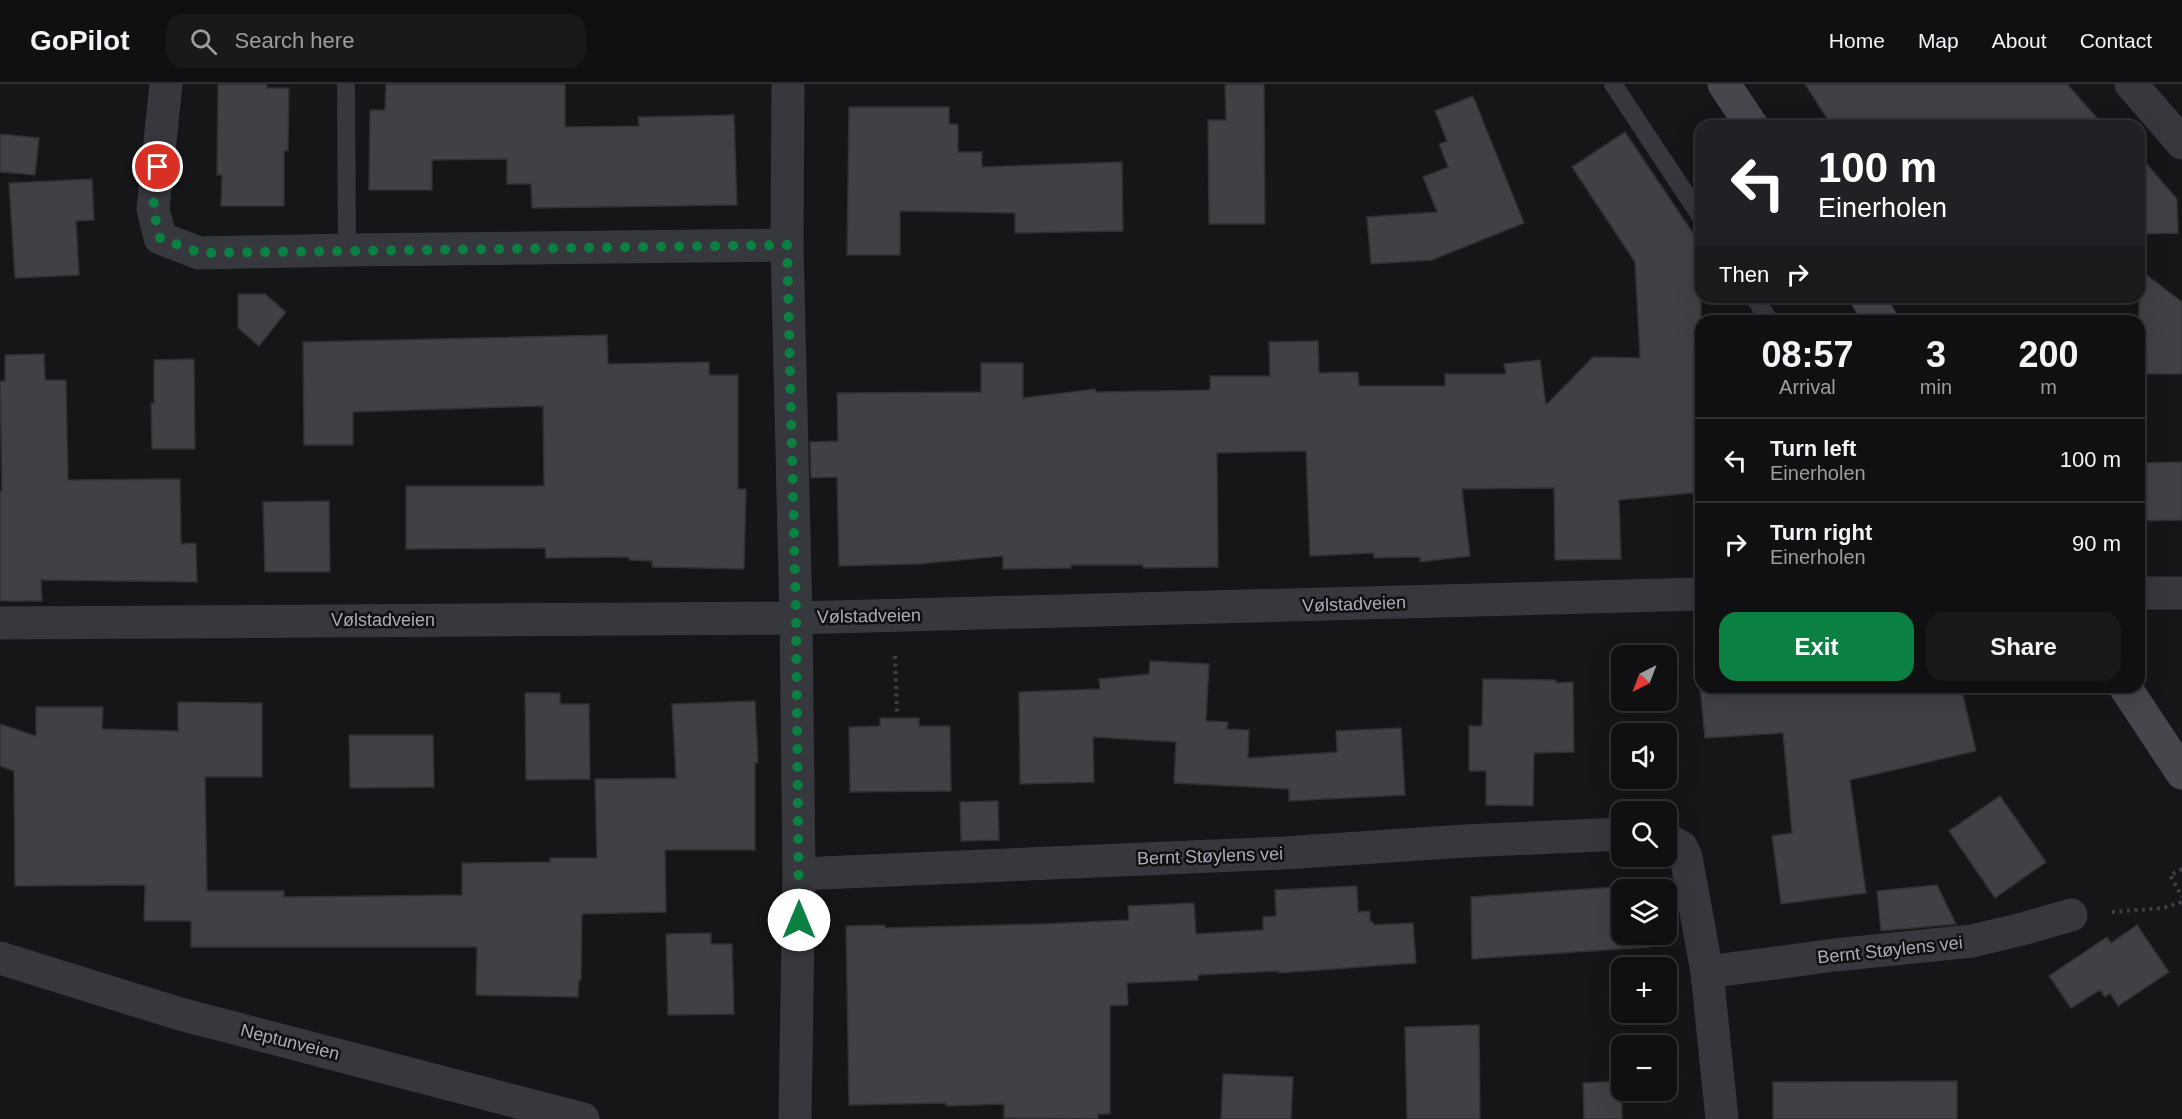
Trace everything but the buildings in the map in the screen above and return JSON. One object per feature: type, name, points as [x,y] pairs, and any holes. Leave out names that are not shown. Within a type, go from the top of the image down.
[{"type":"main road","points":[[1724,84],[1748,120]]},
{"type":"main road","points":[[2129,693],[2182,773]]},
{"type":"street","points":[[165,84],[153,209],[160,238],[200,253],[787,245]]},
{"type":"street","points":[[788,84],[787,245],[796,618],[799,874],[795,1119]]},
{"type":"street","points":[[2131,84],[2182,143]]},
{"type":"street","points":[[2145,593],[2182,593]]},
{"type":"street","name":"Vølstadveien","points":[[0,623],[796,618],[1695,594]]},
{"type":"street","name":"Bernt Støylens vei","points":[[799,874],[1284,853],[1611,834]]},
{"type":"street","points":[[1677,845],[1681,847],[1686,857],[1707,972],[1722,1119]]},
{"type":"street","name":"Bernt Støylens vei","points":[[1707,972],[1835,955],[1972,941],[2071,915]]},
{"type":"street","name":"Neptunveien","points":[[0,958],[180,1014],[583,1119]]},
{"type":"lane","points":[[346,84],[347,250]]},
{"type":"lane","points":[[1613,84],[1695,208]]},
{"type":"path","points":[[895,616],[897,713]]},
{"type":"path","points":[[2182,869],[2170,875],[2182,897]]},
{"type":"path","points":[[2071,915],[2163,908],[2182,902]]},
{"type":"route","points":[[158,167],[153,209],[160,238],[200,253],[787,245],[796,618],[799,920]]}]
